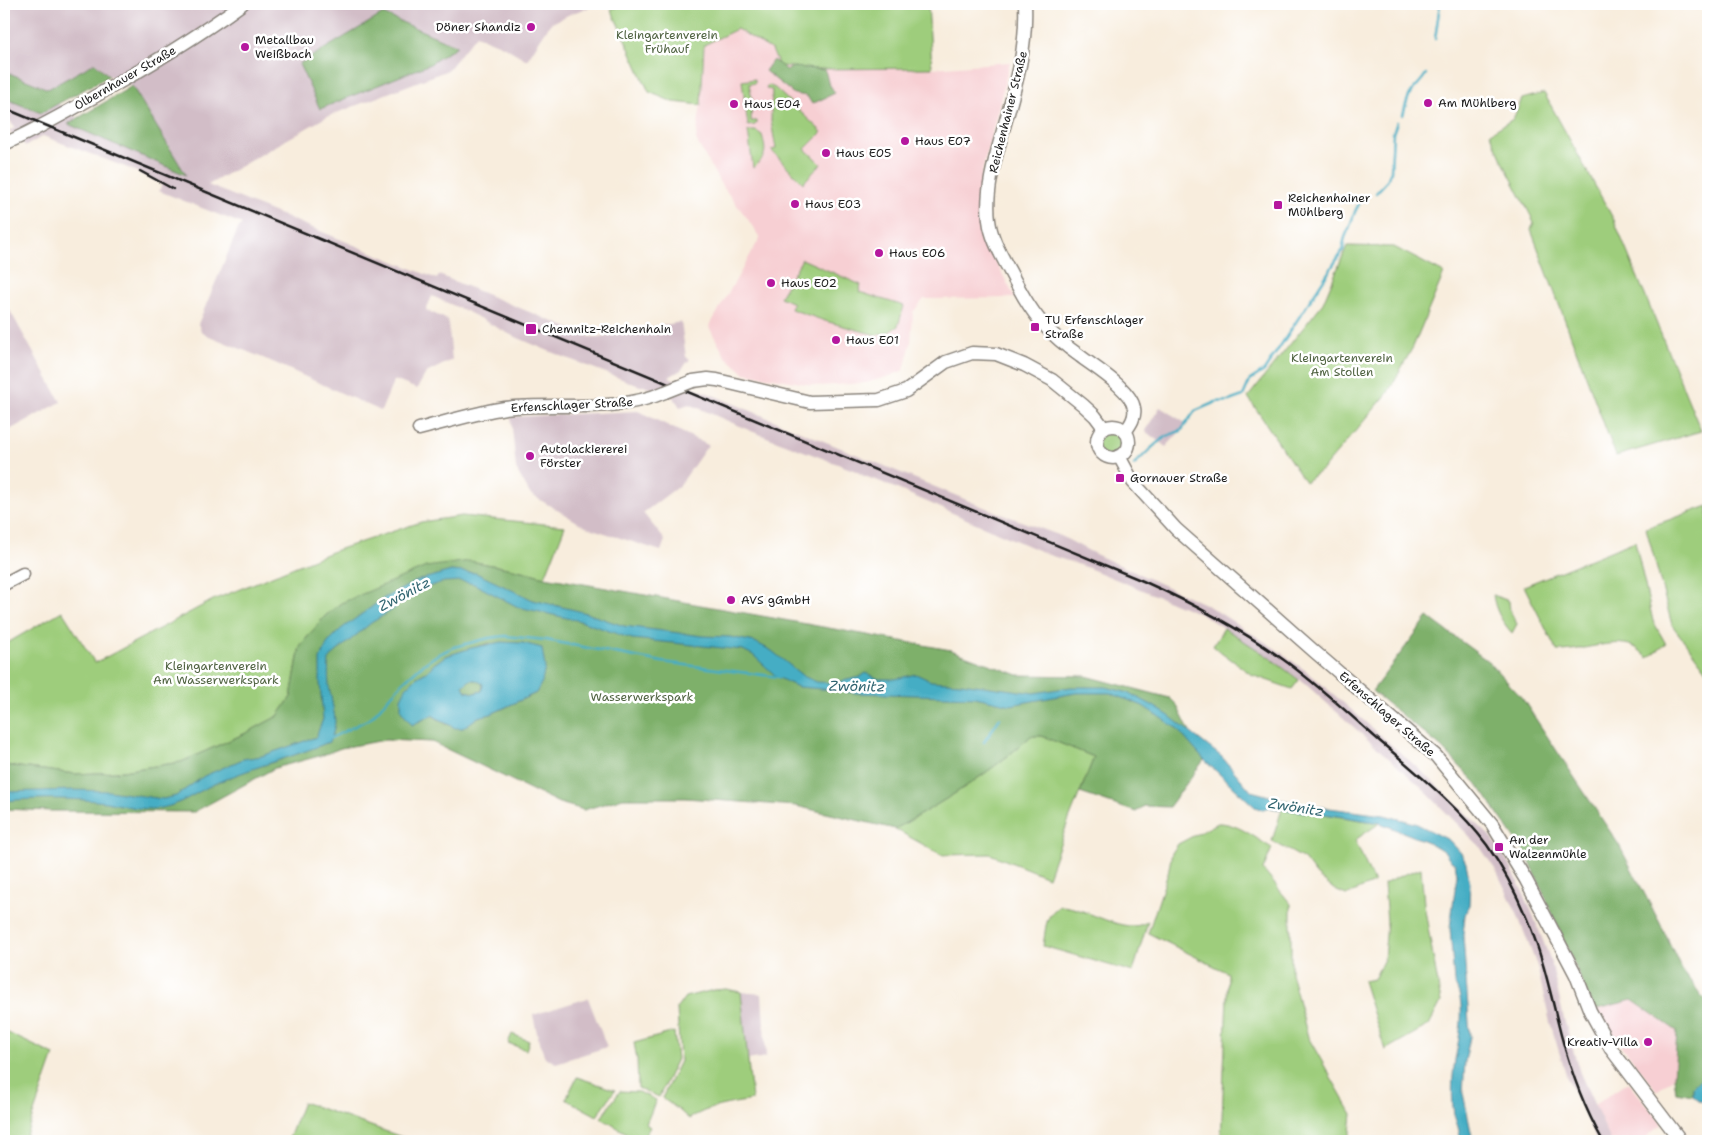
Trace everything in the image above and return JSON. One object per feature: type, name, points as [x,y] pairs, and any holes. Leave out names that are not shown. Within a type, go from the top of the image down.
[{"type":"main road","name":"Olbernhauer Straße","points":[[4,144],[148,67],[212,26],[242,4]]},
{"type":"main road","name":"Reichenhainer Straße","points":[[1024,4],[1026,37],[1022,62],[992,171],[988,219],[991,234],[1021,291],[1044,325],[1118,385],[1129,397],[1134,406],[1134,414],[1132,422],[1125,432]]},
{"type":"main road","name":"Erfenschlager Straße","points":[[419,428],[504,408],[636,402],[693,381],[708,379],[810,402],[879,400],[906,391],[946,362],[972,353],[996,354],[1024,365],[1052,380],[1084,405],[1104,428]]},
{"type":"main road","points":[[1115,426],[1125,432],[1128,446],[1125,452],[1119,456],[1109,457],[1104,455],[1099,449],[1098,434],[1104,428],[1115,426]]},
{"type":"main road","name":"Erfenschlager Straße","points":[[1119,456],[1133,482],[1176,529],[1436,756],[1492,824],[1526,880],[1576,975],[1590,1011],[1611,1049],[1681,1141]]},
{"type":"main road","points":[[4,584],[23,574]]},
{"type":"shaded area","points":[[4,4],[601,4],[572,13],[550,24],[527,60],[503,46],[476,35],[448,70],[326,117],[208,185],[437,279],[439,275],[593,338],[681,322],[686,357],[690,359],[681,370],[669,377],[991,510],[1061,536],[1093,553],[1207,605],[1276,649],[1309,673],[1355,713],[1428,777],[1492,838],[1510,865],[1529,905],[1551,961],[1564,1019],[1580,1073],[1611,1141],[1597,1141],[1567,1078],[1550,1022],[1537,966],[1516,911],[1497,872],[1480,847],[1420,786],[1303,682],[1270,658],[1203,615],[1086,567],[1049,555],[856,471],[751,431],[689,404],[680,407],[674,398],[551,352],[511,335],[468,312],[432,296],[426,310],[448,320],[452,360],[426,373],[417,389],[394,380],[381,411],[275,363],[202,333],[198,324],[238,229],[242,224],[159,191],[162,184],[128,168],[43,136],[26,146],[8,131],[15,128],[10,121],[4,118],[4,98],[41,113],[58,104],[78,118],[68,124],[185,174],[132,86],[110,76],[95,63],[48,89],[4,71]]},
{"type":"shaded area","points":[[737,29],[772,50],[815,69],[932,68],[1010,62],[982,172],[980,217],[984,239],[1015,298],[924,299],[913,312],[911,343],[904,370],[866,383],[819,386],[744,373],[725,356],[709,327],[760,238],[720,183],[696,140],[702,95],[704,45]]},
{"type":"shaded area","points":[[4,300],[61,402],[4,433]]},
{"type":"shaded area","points":[[1160,407],[1187,424],[1166,447],[1145,431]]},
{"type":"shaded area","points":[[638,411],[708,445],[680,485],[643,513],[665,540],[661,551],[586,527],[530,494],[516,469],[511,417]]},
{"type":"shaded area","points":[[741,992],[762,994],[766,1057],[747,1060]]},
{"type":"shaded area","points":[[588,998],[607,1047],[556,1063],[545,1057],[539,1042],[533,1015]]},
{"type":"shaded area","name":"Kreativ-Villa","points":[[1632,1000],[1677,1031],[1674,1077],[1657,1091],[1594,1010]]},
{"type":"shaded area","points":[[1628,1082],[1662,1124],[1641,1141],[1611,1141],[1594,1105]]},
{"type":"green space","name":"Kleingartenverein Frühauf","points":[[627,4],[928,4],[932,68],[815,69],[779,66],[772,50],[737,29],[704,45],[701,105],[673,102],[649,92],[611,9]]},
{"type":"green space","points":[[383,14],[457,46],[430,64],[320,109],[299,64]]},
{"type":"green space","points":[[773,60],[787,70],[793,67],[825,70],[828,82],[835,93],[812,104],[807,96],[794,94],[765,71]]},
{"type":"green space","points":[[95,63],[109,76],[41,113],[4,98],[4,71],[48,89]]},
{"type":"green space","points":[[755,79],[755,83],[749,84],[752,98],[751,121],[757,121],[757,123],[748,126],[742,81]]},
{"type":"green space","points":[[768,85],[775,88],[822,132],[805,149],[821,164],[803,183],[771,150],[776,149],[771,121],[772,90],[766,89]]},
{"type":"green space","points":[[132,86],[186,175],[68,124]]},
{"type":"green space","points":[[1544,93],[1614,220],[1701,431],[1616,456],[1531,230],[1534,222],[1490,133],[1513,119],[1522,99]]},
{"type":"green space","points":[[748,131],[756,131],[762,135],[765,146],[763,157],[753,168]]},
{"type":"green space","name":"Kleingartenverein Am Stollen","points":[[1347,246],[1394,247],[1444,273],[1413,347],[1387,394],[1323,469],[1305,482],[1248,397],[1323,303]]},
{"type":"green space","points":[[802,259],[861,285],[859,292],[904,306],[898,326],[887,333],[876,335],[825,321],[791,309],[793,303],[780,297]]},
{"type":"green space","points":[[1113,426],[1119,427],[1124,431],[1128,436],[1128,448],[1124,453],[1119,457],[1113,458],[1107,457],[1102,453],[1098,448],[1097,442],[1098,436],[1102,431],[1107,427]]},
{"type":"green space","points":[[1708,506],[1708,672],[1672,625],[1646,528]]},
{"type":"green space","name":"Kleingartenverein Am Wasserwerkspark","points":[[462,516],[565,526],[545,577],[470,561],[341,603],[325,616],[300,646],[291,697],[278,716],[246,733],[181,762],[116,772],[75,774],[4,765],[4,645],[62,611],[95,663],[213,600],[331,552],[421,522]]},
{"type":"green space","points":[[1635,541],[1653,621],[1666,644],[1648,658],[1636,648],[1624,644],[1606,644],[1575,650],[1557,651],[1524,586]]},
{"type":"green space","name":"Wasserwerkspark","points":[[470,561],[545,577],[951,650],[1018,675],[1086,676],[1170,698],[1176,704],[1204,760],[1169,807],[1144,806],[1136,812],[1080,793],[1094,757],[1042,736],[1031,736],[1016,750],[966,786],[895,829],[796,806],[685,798],[623,798],[584,810],[559,803],[432,742],[385,740],[341,748],[275,768],[194,812],[4,809],[4,765],[75,774],[116,772],[181,762],[246,733],[278,716],[291,697],[300,646],[325,616],[341,603],[426,567]],"holes":[[[490,643],[536,693],[491,714],[478,717],[463,728],[446,724],[432,715],[418,722],[406,688],[416,678],[446,656]]]},
{"type":"green space","points":[[1493,595],[1509,601],[1510,611],[1517,624],[1512,633],[1505,625],[1495,606]]},
{"type":"green space","points":[[1428,617],[1489,662],[1522,698],[1619,845],[1682,970],[1708,1002],[1708,1078],[1699,1080],[1693,1086],[1693,1095],[1676,1092],[1674,1077],[1677,1031],[1632,1000],[1594,1010],[1528,857],[1477,784],[1441,747],[1372,691]]},
{"type":"green space","points":[[1224,628],[1270,658],[1299,680],[1292,689],[1252,675],[1213,646]]},
{"type":"green space","points":[[470,680],[477,680],[483,684],[482,691],[474,693],[466,691],[463,686]]},
{"type":"green space","points":[[1031,736],[1042,736],[1094,757],[1048,877],[990,854],[942,855],[895,829],[966,786],[1016,750]]},
{"type":"green space","points":[[1282,809],[1380,823],[1355,840],[1374,883],[1346,895],[1335,890],[1317,876],[1304,859],[1272,841]]},
{"type":"green space","points":[[1218,823],[1239,828],[1272,848],[1263,870],[1291,904],[1291,973],[1308,1037],[1352,1114],[1349,1141],[1221,1141],[1228,973],[1148,933],[1168,873],[1172,853],[1178,844]]},
{"type":"green space","points":[[1421,868],[1424,904],[1441,1002],[1429,1025],[1385,1050],[1363,981],[1374,979],[1384,959],[1387,922],[1384,884]]},
{"type":"green space","points":[[1060,906],[1070,907],[1117,924],[1129,926],[1139,925],[1148,921],[1133,972],[1043,946],[1048,918]]},
{"type":"green space","points":[[726,989],[741,992],[752,1100],[711,1108],[689,1119],[662,1098],[680,1061],[677,1008],[685,997]]},
{"type":"green space","points":[[4,1031],[54,1055],[24,1141],[4,1141]]},
{"type":"green space","points":[[674,1032],[677,1059],[659,1097],[638,1088],[637,1059],[634,1043]]},
{"type":"green space","points":[[512,1034],[529,1041],[526,1050],[508,1043]]},
{"type":"green space","points":[[577,1077],[615,1090],[597,1116],[566,1099]]},
{"type":"green space","points":[[620,1091],[638,1092],[656,1100],[646,1124],[650,1127],[642,1141],[601,1118]]},
{"type":"green space","points":[[303,1102],[413,1141],[288,1141]]},
{"type":"water","name":"Zwönitz","points":[[451,571],[476,573],[533,600],[583,612],[624,626],[703,636],[730,637],[755,642],[772,651],[803,676],[817,682],[834,683],[860,677],[866,673],[879,679],[895,679],[916,674],[931,681],[1034,693],[1071,687],[1106,687],[1129,693],[1168,715],[1222,757],[1251,791],[1321,807],[1384,815],[1415,823],[1449,840],[1461,853],[1466,863],[1470,883],[1469,905],[1465,915],[1463,935],[1470,1037],[1465,1061],[1463,1093],[1473,1141],[1461,1141],[1453,1106],[1453,1076],[1461,1016],[1459,993],[1454,983],[1450,928],[1457,874],[1455,864],[1445,852],[1430,843],[1380,823],[1269,808],[1263,810],[1255,807],[1204,760],[1176,728],[1143,706],[1110,693],[1076,693],[1011,705],[975,697],[855,693],[798,687],[777,677],[753,655],[743,650],[632,639],[580,621],[518,607],[474,584],[460,581],[444,582],[408,593],[394,609],[371,623],[329,660],[328,674],[335,724],[329,742],[234,776],[212,785],[179,803],[161,808],[128,807],[106,802],[68,799],[4,801],[4,792],[73,790],[109,791],[163,799],[176,796],[204,776],[243,759],[262,756],[316,737],[323,719],[320,659],[327,644],[341,629],[384,598],[419,580]]},
{"type":"water","points":[[501,642],[523,643],[542,648],[545,667],[542,682],[536,693],[491,714],[478,717],[463,728],[455,728],[432,715],[412,725],[401,711],[401,698],[406,688],[416,678],[446,656],[471,648]],"holes":[[[470,680],[476,680],[483,684],[482,691],[474,693],[466,691],[463,686]]]},
{"type":"water","points":[[1708,1078],[1708,1102],[1699,1100],[1693,1095],[1693,1086],[1699,1080]]},
{"type":"waterway","points":[[1435,39],[1440,4]]},
{"type":"waterway","points":[[1403,115],[1410,94],[1426,74]]},
{"type":"waterway","points":[[1376,193],[1387,181],[1391,171],[1393,133],[1397,122]]},
{"type":"waterway","points":[[1134,465],[1161,440],[1181,431],[1195,411],[1216,402],[1229,401],[1243,396],[1250,380],[1264,371],[1343,250],[1345,238],[1359,204]]},
{"type":"waterway","points":[[329,739],[371,718],[401,684],[437,655],[454,647],[489,638],[505,636],[546,640],[662,662],[779,677]]},
{"type":"waterway","points":[[984,742],[1000,718]]},
{"type":"railway","points":[[4,108],[1143,581],[1199,608],[1254,640],[1288,663],[1333,699],[1448,802],[1487,845],[1514,890],[1533,933],[1574,1076],[1584,1103],[1603,1141]]},
{"type":"railway","points":[[140,171],[173,189]]},
{"type":"place","name":"Döner Shandiz","points":[[531,27]]},
{"type":"place","name":"Metallbau Weißbach","points":[[245,47]]},
{"type":"place","name":"Am Mühlberg","points":[[1428,103]]},
{"type":"place","name":"Haus E04","points":[[734,104]]},
{"type":"place","name":"Haus E07","points":[[905,141]]},
{"type":"place","name":"Haus E05","points":[[826,153]]},
{"type":"place","name":"Haus E03","points":[[795,204]]},
{"type":"place","name":"Reichenhainer Mühlberg","points":[[1278,205]]},
{"type":"place","name":"Haus E06","points":[[879,253]]},
{"type":"place","name":"Haus E02","points":[[771,283]]},
{"type":"place","name":"TU Erfenschlager Straße","points":[[1035,327]]},
{"type":"place","name":"Chemnitz-Reichenhain","points":[[531,329]]},
{"type":"place","name":"Haus E01","points":[[836,340]]},
{"type":"place","name":"Autolackiererei Förster","points":[[530,456]]},
{"type":"place","name":"Gornauer Straße","points":[[1120,478]]},
{"type":"place","name":"AVS gGmbH","points":[[731,600]]},
{"type":"place","name":"An der Walzenmühle","points":[[1499,847]]},
{"type":"place","name":"Kreativ-Villa","points":[[1648,1042]]}]
